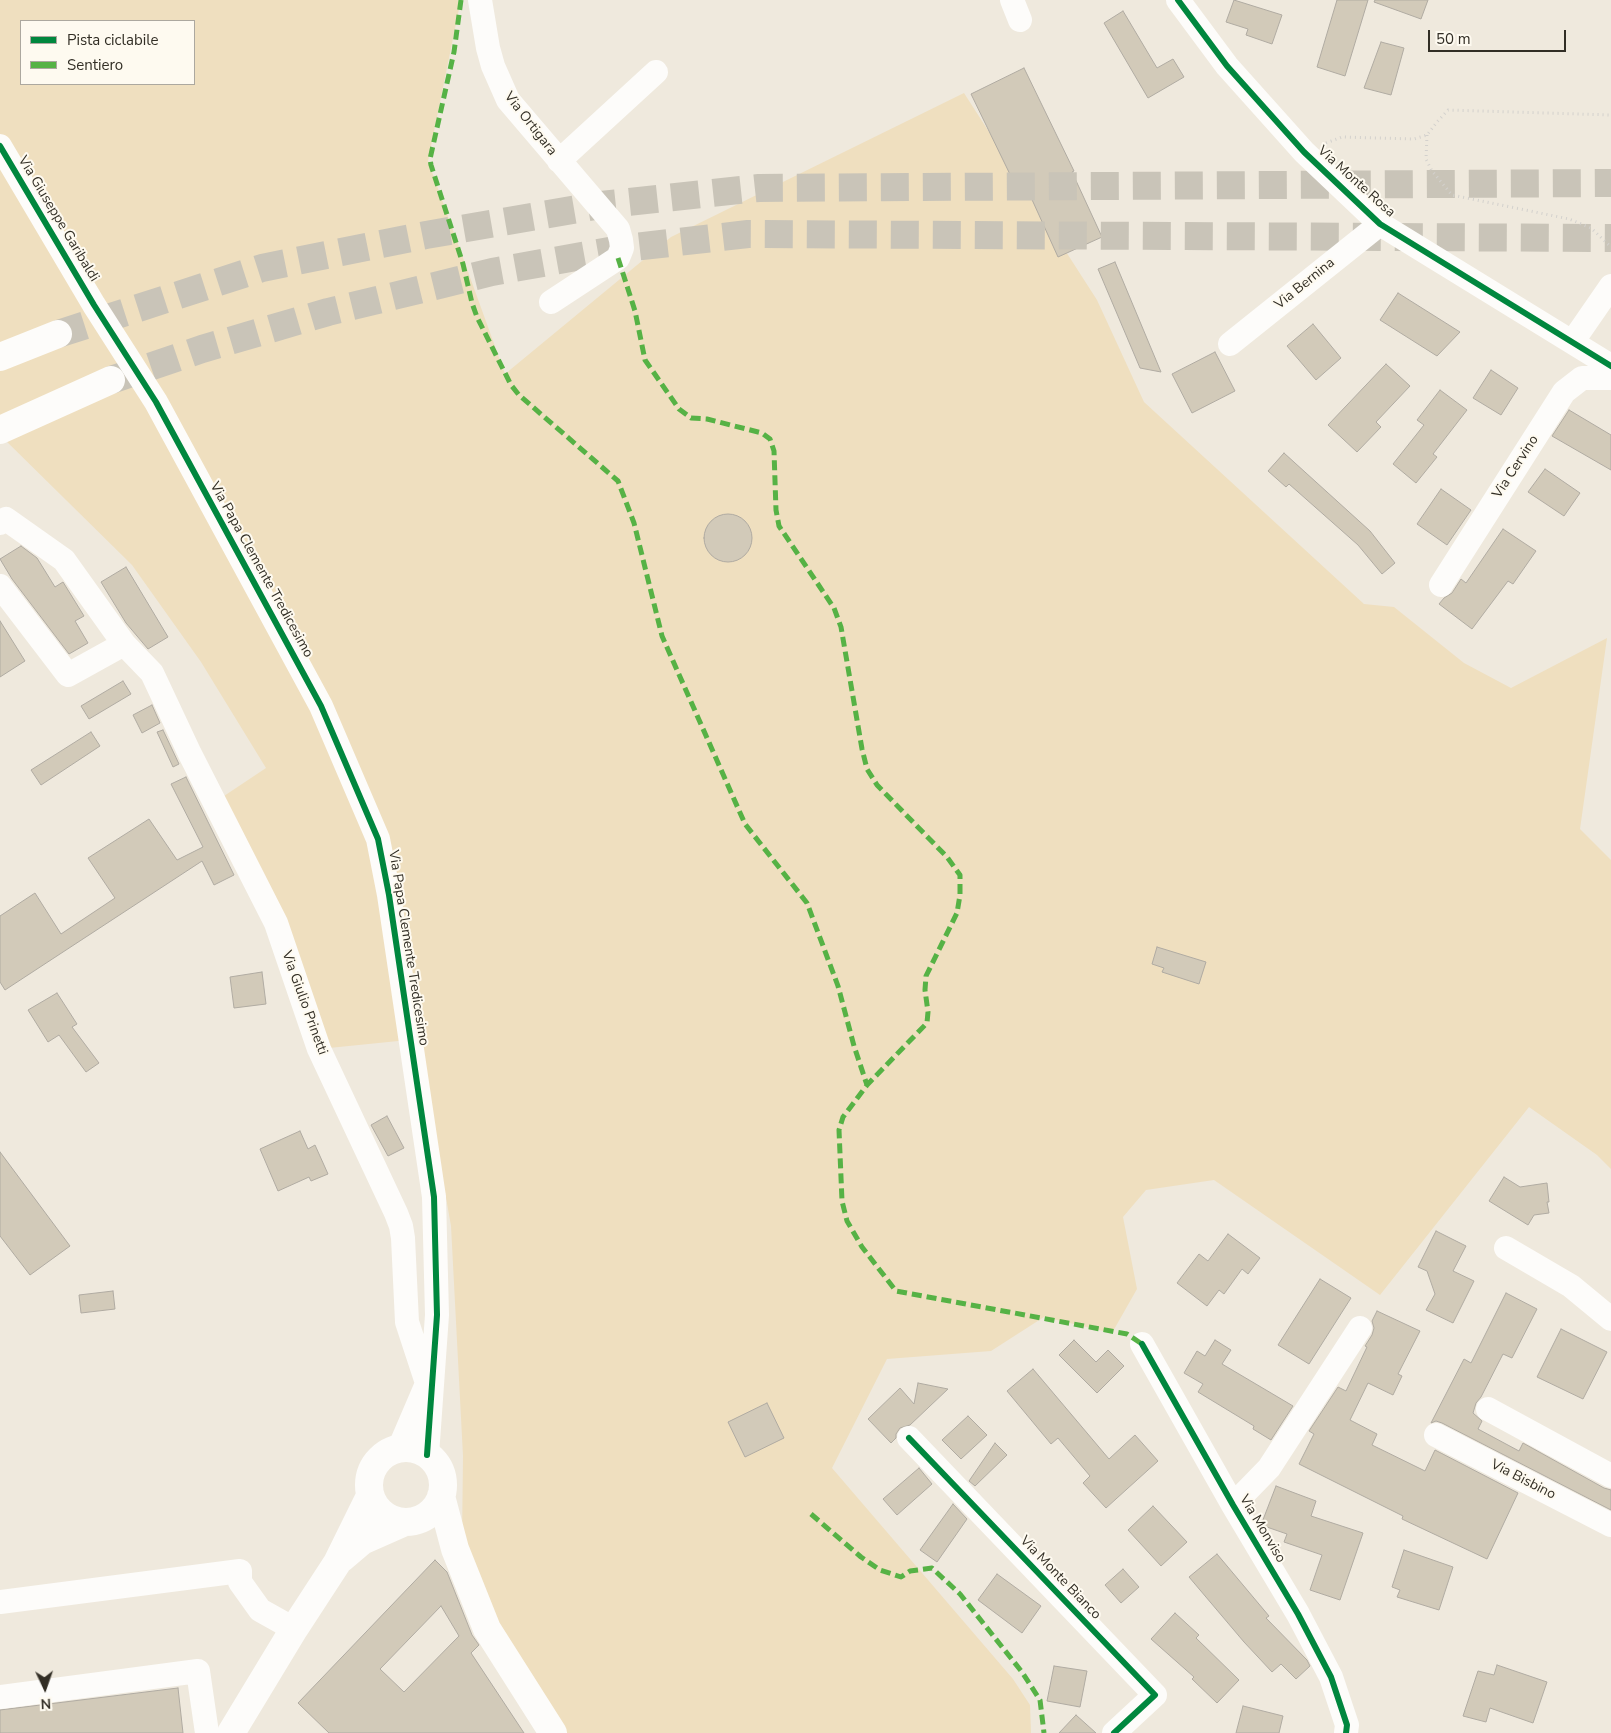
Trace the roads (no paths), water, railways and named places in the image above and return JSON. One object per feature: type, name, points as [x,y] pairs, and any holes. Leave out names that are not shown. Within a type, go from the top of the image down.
[{"type":"main road","points":[[0,357],[58,334]]},
{"type":"main road","points":[[0,430],[111,380]]},
{"type":"main road","points":[[455,1549],[412,1521],[393,1520],[376,1508],[370,1496],[368,1483],[374,1465],[385,1454],[398,1448],[413,1449],[427,1455],[436,1464],[442,1478],[441,1496],[455,1549],[487,1629],[553,1733]]},
{"type":"main road","points":[[231,1733],[337,1563],[370,1496]]},
{"type":"main road","points":[[337,1563],[362,1541],[432,1511],[441,1496]]},
{"type":"street","name":"Via Ortigara","points":[[480,0],[493,66],[508,100],[618,229],[622,248],[618,258],[551,302]]},
{"type":"street","name":"Via Monte Rosa","points":[[1178,0],[1227,66],[1304,152],[1380,224],[1611,366]]},
{"type":"street","name":"Via Ortigara","points":[[559,161],[656,72]]},
{"type":"street","name":"Via Giuseppe Garibaldi","points":[[0,146],[94,305]]},
{"type":"street","name":"Via Bernina","points":[[1230,344],[1380,224]]},
{"type":"street","points":[[1573,341],[1611,286]]},
{"type":"street","name":"Via Papa Clemente Tredicesimo","points":[[94,305],[156,402],[321,706],[378,839],[389,895],[434,1197],[437,1315],[429,1378],[427,1455]]},
{"type":"street","name":"Via Cervino","points":[[1441,585],[1564,392],[1582,378],[1611,378]]},
{"type":"street","name":"Via Giulio Prinetti","points":[[2,517],[64,560],[124,644],[152,673],[190,754],[276,924],[319,1049],[396,1213],[403,1238],[407,1322],[429,1378]]},
{"type":"street","points":[[0,586],[68,675],[124,644]]},
{"type":"street","points":[[1506,1248],[1571,1286],[1611,1319]]},
{"type":"street","points":[[1233,1505],[1269,1468],[1360,1328]]},
{"type":"street","name":"Via Monviso","points":[[1142,1344],[1233,1505],[1298,1614],[1331,1677],[1347,1725],[1346,1733]]},
{"type":"street","name":"Via Papa Clemente Tredicesimo","points":[[398,1448],[429,1378]]},
{"type":"street","points":[[1488,1409],[1611,1476]]},
{"type":"street","name":"Via Bisbino","points":[[1436,1435],[1611,1525]]},
{"type":"street","name":"Via Monte Bianco","points":[[909,1438],[1155,1695],[1114,1733]]},
{"type":"street","points":[[0,1602],[240,1571],[240,1582],[260,1610],[294,1630]]},
{"type":"street","points":[[0,1697],[198,1671],[207,1733]]},
{"type":"tunnel","points":[[58,334],[262,268],[426,235],[601,205],[759,188],[1611,183]]},
{"type":"tunnel","points":[[111,380],[202,349],[328,312],[492,272],[626,248],[748,234],[1611,238]]}]
